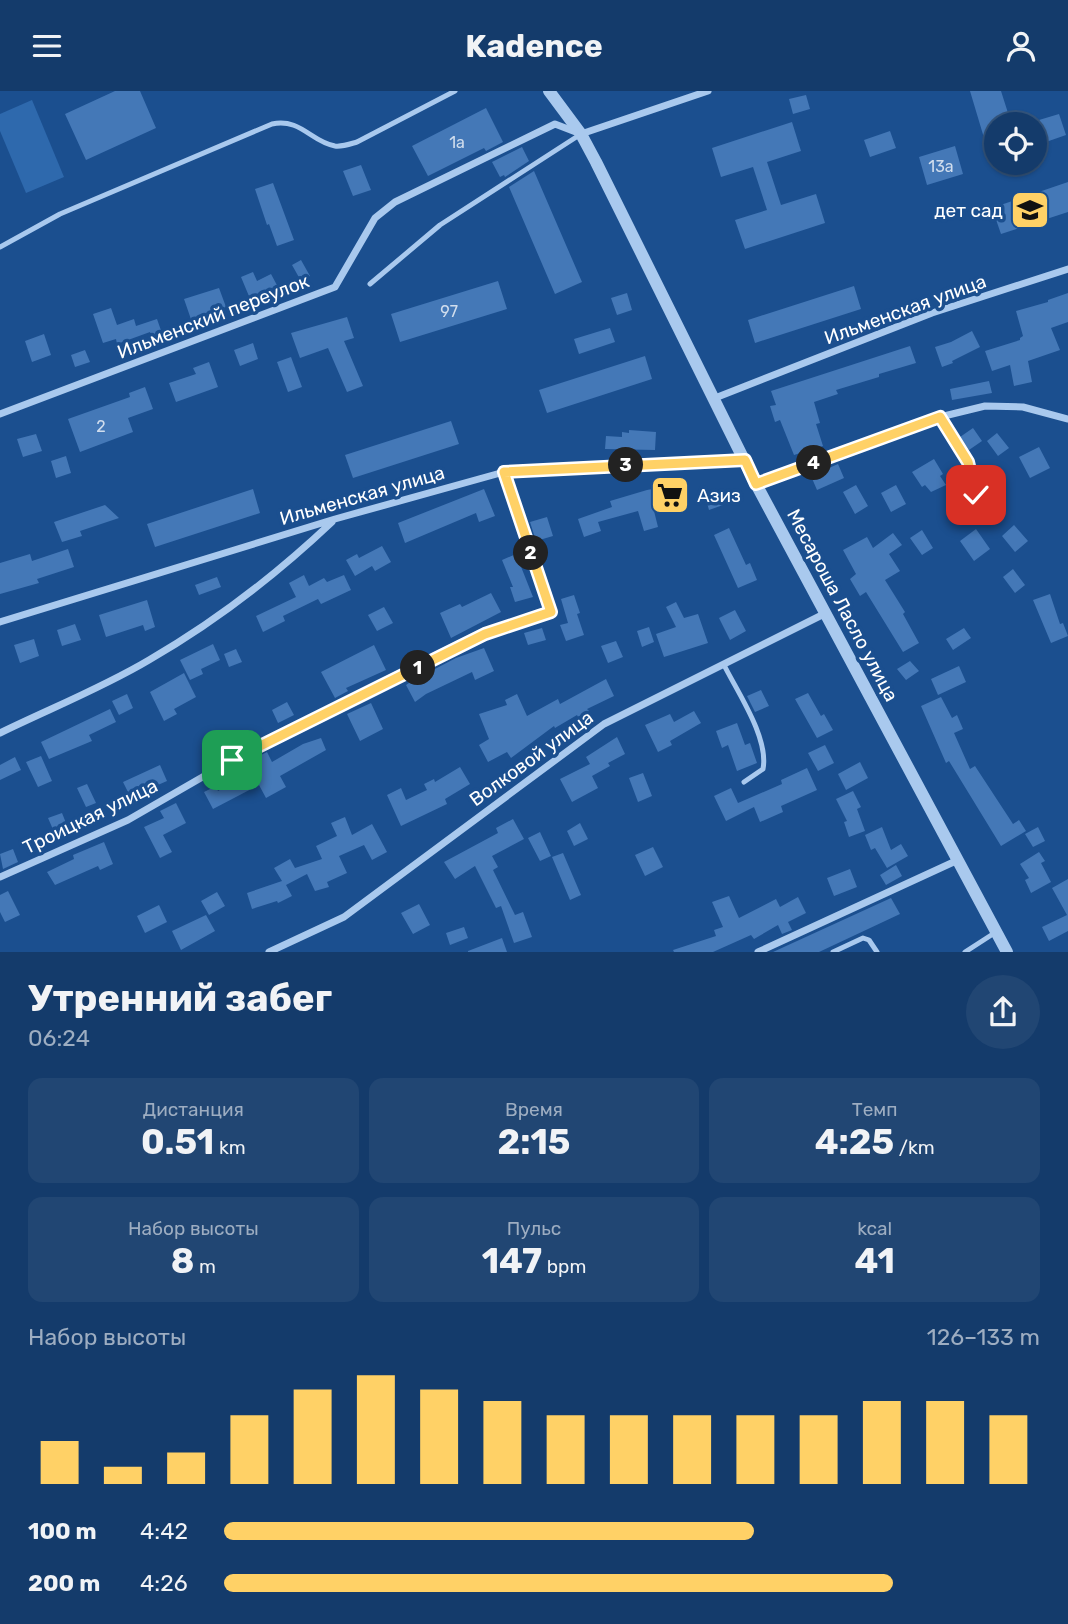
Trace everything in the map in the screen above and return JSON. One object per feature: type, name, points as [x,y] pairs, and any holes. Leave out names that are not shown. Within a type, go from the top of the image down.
[{"type":"street","name":"Месароша Ласло улица","points":[[549,91],[581,134],[756,484],[1007,952]]},
{"type":"street","points":[[581,134],[708,91]]},
{"type":"street","name":"Ильменский переулок","points":[[0,414],[335,287],[375,218],[395,202],[555,124],[581,134]]},
{"type":"street","name":"Ильменская улица","points":[[715,398],[932,313],[1068,269]]},
{"type":"street","points":[[756,484],[940,417],[985,406],[1023,407],[1068,419]]},
{"type":"street","name":"Ильменская улица","points":[[0,622],[335,519],[504,472],[745,460]]},
{"type":"street","name":"Троицкая улица","points":[[0,877],[128,820],[232,760],[485,634],[551,612],[504,472]]},
{"type":"street","points":[[0,733],[149,661],[229,608],[299,553],[335,519]]},
{"type":"street","name":"Волковой улица","points":[[269,952],[344,917],[604,724],[826,613]]},
{"type":"street","points":[[758,952],[958,860]]},
{"type":"lane","points":[[0,247],[60,214],[272,124],[290,123],[333,146],[346,145],[357,142],[455,91]]},
{"type":"lane","points":[[370,284],[440,225],[581,134]]},
{"type":"lane","points":[[940,417],[968,462],[976,495],[991,515]]},
{"type":"lane","points":[[724,665],[757,731],[765,758],[763,769],[744,782]]},
{"type":"lane","points":[[965,952],[996,932]]},
{"type":"lane","points":[[833,952],[863,938],[869,940],[877,952]]},
{"type":"shaded area","points":[[32,100],[64,177],[26,193],[0,131],[0,114]]},
{"type":"building","points":[[115,91],[140,91],[156,128],[86,160],[65,114]]},
{"type":"building","points":[[970,91],[1001,91],[1008,112],[984,112],[984,138]]},
{"type":"building","points":[[806,95],[810,109],[793,114],[789,99]]},
{"type":"building","points":[[486,108],[503,142],[486,151],[484,148],[428,176],[412,146]]},
{"type":"building","points":[[1059,114],[1066,135],[1047,142],[1047,118]]},
{"type":"building","points":[[792,122],[801,151],[767,162],[781,205],[816,194],[825,223],[745,249],[735,220],[767,210],[753,167],[721,177],[712,148]]},
{"type":"building","points":[[890,131],[896,148],[870,157],[864,140]]},
{"type":"building","points":[[955,146],[963,174],[927,185],[919,157]]},
{"type":"building","points":[[522,147],[529,161],[505,177],[500,177],[492,162]]},
{"type":"building","points":[[361,165],[371,190],[353,196],[343,171]]},
{"type":"building","points":[[534,171],[582,282],[555,294],[509,187]]},
{"type":"building","name":"дет сад","points":[[1068,182],[1068,212],[1001,234],[992,208]]},
{"type":"building","points":[[273,183],[294,240],[277,246],[255,189]]},
{"type":"building","points":[[301,260],[310,276],[301,281],[292,265]]},
{"type":"building","points":[[253,272],[257,281],[271,274],[279,289],[251,301],[241,277]]},
{"type":"building","points":[[498,281],[507,309],[400,342],[391,314]]},
{"type":"building","points":[[854,286],[861,309],[755,343],[748,320]]},
{"type":"building","points":[[219,288],[226,307],[208,313],[211,323],[194,328],[184,299]]},
{"type":"building","points":[[627,293],[632,310],[617,315],[611,298]]},
{"type":"building","points":[[1068,293],[1068,322],[1051,328],[1060,350],[1028,361],[1032,382],[1014,386],[1010,365],[992,371],[985,351],[1020,340],[1023,336],[1016,311]]},
{"type":"building","points":[[111,308],[117,325],[134,319],[136,326],[157,319],[164,339],[154,342],[150,332],[117,344],[116,339],[103,343],[93,314]]},
{"type":"building","points":[[347,317],[354,338],[344,341],[363,386],[347,392],[328,348],[300,358],[291,333]]},
{"type":"building","points":[[610,328],[615,342],[579,354],[574,339]]},
{"type":"building","points":[[972,331],[980,347],[942,367],[935,347]]},
{"type":"building","points":[[44,334],[51,355],[32,362],[25,341]]},
{"type":"building","points":[[253,343],[258,359],[240,366],[234,350]]},
{"type":"building","points":[[910,346],[916,363],[836,390],[838,394],[814,402],[820,423],[816,424],[823,446],[794,455],[780,420],[775,422],[770,406],[776,405],[771,391]]},
{"type":"building","points":[[85,350],[90,362],[75,367],[71,355]]},
{"type":"building","points":[[645,356],[652,379],[547,413],[539,390]]},
{"type":"building","points":[[291,357],[302,387],[288,392],[277,362]]},
{"type":"building","points":[[209,362],[218,387],[176,402],[169,383],[196,374],[193,368]]},
{"type":"building","points":[[989,381],[992,393],[952,400],[950,389]]},
{"type":"building","points":[[145,387],[153,409],[128,418],[133,432],[80,452],[68,419],[130,397],[129,393]]},
{"type":"building","points":[[451,421],[459,444],[353,478],[345,455]]},
{"type":"building","points":[[973,428],[982,441],[969,450],[960,437]]},
{"type":"building","points":[[629,430],[656,432],[655,450],[605,449],[606,436],[622,437],[622,432],[629,433]]},
{"type":"building","points":[[997,433],[1009,448],[998,456],[987,441]]},
{"type":"building","points":[[36,434],[42,451],[23,457],[17,439]]},
{"type":"building","points":[[1039,447],[1050,468],[1030,478],[1019,457]]},
{"type":"building","points":[[66,456],[71,473],[56,478],[51,461]]},
{"type":"building","points":[[934,459],[946,485],[931,492],[925,485],[922,487],[912,472]]},
{"type":"building","points":[[838,464],[844,478],[817,490],[811,476]]},
{"type":"building","points":[[675,485],[678,501],[653,507],[658,527],[644,531],[638,511],[598,522],[601,531],[584,537],[578,519],[612,507],[610,501]]},
{"type":"building","points":[[856,485],[868,506],[855,514],[843,492]]},
{"type":"building","points":[[896,485],[906,504],[891,512],[881,493]]},
{"type":"building","points":[[253,489],[260,513],[155,547],[147,524]]},
{"type":"building","points":[[484,489],[495,516],[479,522],[476,513],[405,543],[398,523]]},
{"type":"building","points":[[718,491],[723,505],[709,510],[704,492]]},
{"type":"building","points":[[105,505],[119,518],[80,531],[82,536],[62,542],[54,522]]},
{"type":"building","points":[[547,517],[553,536],[536,541],[530,522]]},
{"type":"building","points":[[1014,525],[1028,541],[1015,552],[1002,536]]},
{"type":"building","points":[[729,528],[746,565],[750,563],[757,580],[738,588],[714,535]]},
{"type":"building","points":[[976,529],[990,549],[974,561],[960,541]]},
{"type":"building","points":[[922,530],[933,548],[922,555],[910,538]]},
{"type":"building","points":[[893,533],[902,545],[889,554],[900,571],[885,580],[905,612],[903,614],[919,643],[903,652],[866,592],[860,596],[850,579],[856,574],[843,550],[867,537],[873,548]]},
{"type":"building","points":[[382,546],[391,562],[375,571],[372,566],[355,576],[346,560],[357,554],[359,558]]},
{"type":"building","points":[[68,549],[74,567],[37,579],[39,583],[0,594],[0,563],[30,554],[32,561]]},
{"type":"building","points":[[516,554],[533,597],[515,602],[510,587],[513,587],[502,560]]},
{"type":"building","points":[[1013,569],[1025,585],[1015,593],[1003,577]]},
{"type":"building","points":[[304,575],[309,586],[324,578],[327,582],[344,575],[351,590],[321,604],[318,599],[283,616],[285,621],[263,632],[256,616],[296,597],[289,583]]},
{"type":"building","points":[[217,577],[221,587],[199,595],[195,585]]},
{"type":"building","points":[[491,593],[501,612],[451,638],[440,613],[460,604],[462,607]]},
{"type":"building","points":[[1050,594],[1060,624],[1063,623],[1068,636],[1051,643],[1033,600]]},
{"type":"building","points":[[574,595],[584,635],[566,641],[560,625],[568,623],[561,599]]},
{"type":"building","points":[[147,600],[155,627],[145,631],[143,625],[106,637],[99,615]]},
{"type":"building","points":[[676,602],[684,618],[698,614],[708,643],[664,657],[656,634],[676,627],[666,607]]},
{"type":"building","points":[[384,607],[393,623],[377,631],[368,615]]},
{"type":"building","points":[[735,610],[746,631],[730,640],[719,618]]},
{"type":"building","points":[[75,624],[81,640],[62,646],[57,630]]},
{"type":"building","points":[[649,627],[654,642],[642,647],[637,631]]},
{"type":"building","points":[[542,628],[546,640],[528,645],[524,633]]},
{"type":"building","points":[[964,628],[971,638],[953,650],[946,639]]},
{"type":"building","points":[[34,639],[39,656],[20,663],[14,645]]},
{"type":"building","points":[[616,641],[623,657],[608,663],[601,646]]},
{"type":"building","points":[[213,644],[220,660],[201,669],[203,674],[190,680],[180,660]]},
{"type":"building","points":[[374,645],[386,670],[346,688],[348,691],[335,698],[321,672]]},
{"type":"building","points":[[484,648],[494,671],[475,680],[472,672],[415,702],[406,685],[431,668],[433,670]]},
{"type":"building","points":[[236,649],[242,662],[229,667],[224,654]]},
{"type":"building","points":[[910,661],[919,671],[906,680],[897,669]]},
{"type":"building","points":[[959,666],[966,682],[938,695],[931,679]]},
{"type":"building","points":[[184,673],[196,697],[174,709],[177,714],[164,721],[150,692]]},
{"type":"building","points":[[606,679],[614,696],[587,709],[589,711],[578,717],[577,715],[555,728],[554,726],[511,758],[507,752],[488,762],[479,745],[489,739],[479,714],[507,705],[505,700],[517,694],[527,716],[558,699],[560,704]]},
{"type":"building","points":[[761,690],[769,706],[755,712],[747,696]]},
{"type":"building","points":[[808,693],[821,716],[824,714],[833,730],[817,738],[795,699]]},
{"type":"building","points":[[127,694],[133,708],[119,715],[112,701]]},
{"type":"building","points":[[941,697],[952,718],[957,715],[963,729],[954,733],[970,769],[975,766],[1013,824],[1019,820],[1026,831],[1001,846],[949,761],[946,763],[921,706]]},
{"type":"building","points":[[287,702],[294,715],[278,723],[272,710]]},
{"type":"building","points":[[371,703],[383,729],[360,741],[347,714]]},
{"type":"building","points":[[110,709],[116,722],[89,735],[92,741],[49,759],[41,742]]},
{"type":"building","points":[[694,711],[701,723],[670,741],[672,745],[658,752],[645,725],[670,714],[674,722]]},
{"type":"building","points":[[737,723],[745,745],[750,743],[757,763],[737,771],[728,745],[722,748],[716,731]]},
{"type":"building","points":[[617,737],[625,754],[592,776],[598,788],[572,802],[560,779],[590,764],[586,757]]},
{"type":"building","points":[[321,738],[326,750],[280,776],[286,787],[266,798],[259,785],[213,809],[204,792],[216,786],[218,791],[252,771],[247,762],[267,752],[272,762],[303,744]]},
{"type":"building","points":[[825,745],[834,763],[818,771],[808,753]]},
{"type":"building","points":[[41,756],[52,781],[38,787],[26,762]]},
{"type":"building","points":[[15,757],[21,770],[0,780],[0,765]]},
{"type":"building","points":[[860,762],[868,778],[846,790],[838,774]]},
{"type":"building","points":[[160,765],[167,781],[130,796],[123,782]]},
{"type":"building","points":[[460,767],[470,784],[445,799],[447,804],[401,826],[387,795],[401,788],[406,800],[427,790],[424,784],[434,779],[435,782]]},
{"type":"building","points":[[807,768],[817,790],[781,806],[783,812],[760,822],[754,807],[726,821],[714,796],[731,788],[738,803],[782,784],[781,780]]},
{"type":"building","points":[[643,773],[652,796],[638,802],[629,778]]},
{"type":"building","points":[[87,784],[96,803],[86,807],[77,788]]},
{"type":"building","points":[[853,791],[861,807],[857,809],[865,831],[849,837],[844,822],[847,821],[836,799]]},
{"type":"building","points":[[176,803],[186,823],[163,835],[172,852],[160,858],[144,827],[164,818],[160,811]]},
{"type":"building","points":[[62,813],[68,828],[55,834],[48,818]]},
{"type":"building","points":[[345,817],[352,835],[372,824],[387,852],[372,860],[364,845],[339,856],[347,873],[327,882],[329,887],[315,891],[307,874],[286,885],[292,896],[278,903],[277,901],[252,909],[247,893],[282,881],[274,868],[290,859],[295,868],[322,859],[316,846],[337,836],[331,823]]},
{"type":"building","points":[[513,819],[524,839],[492,856],[498,867],[493,870],[515,915],[523,912],[532,937],[514,943],[501,906],[496,908],[475,866],[455,879],[444,862],[498,833],[496,828]]},
{"type":"building","points":[[580,823],[588,839],[574,846],[567,831]]},
{"type":"building","points":[[882,827],[891,850],[901,844],[908,856],[887,868],[875,848],[871,850],[865,835]]},
{"type":"building","points":[[1038,827],[1045,841],[1033,847],[1025,834]]},
{"type":"building","points":[[540,832],[551,856],[540,861],[528,838]]},
{"type":"building","points":[[104,842],[113,864],[100,870],[98,866],[55,885],[47,872],[74,859],[73,855]]},
{"type":"building","points":[[653,847],[663,867],[645,876],[635,855]]},
{"type":"building","points":[[13,849],[18,862],[3,869],[0,854]]},
{"type":"building","points":[[1039,852],[1045,861],[1041,863],[1051,882],[1031,893],[1025,880],[1029,878],[1020,864]]},
{"type":"building","points":[[563,853],[581,895],[570,900],[552,857]]},
{"type":"building","points":[[896,865],[902,876],[886,885],[880,875]]},
{"type":"building","points":[[850,869],[857,887],[834,896],[827,878]]},
{"type":"building","points":[[1068,879],[1068,931],[1049,941],[1042,927],[1067,915],[1052,888]]},
{"type":"building","points":[[8,891],[20,915],[5,922],[0,912],[0,895]]},
{"type":"building","points":[[217,892],[225,906],[209,915],[201,901]]},
{"type":"building","points":[[729,896],[739,918],[776,899],[780,907],[798,897],[806,913],[788,922],[792,930],[782,934],[778,925],[754,939],[751,935],[713,952],[674,952],[673,950],[716,936],[714,930],[723,927],[712,902]]},
{"type":"building","points":[[891,898],[900,914],[819,952],[773,952]]},
{"type":"building","points":[[419,904],[430,925],[413,934],[401,913]]},
{"type":"building","points":[[159,905],[167,922],[145,933],[137,916]]},
{"type":"building","points":[[206,915],[215,931],[181,950],[172,931]]},
{"type":"building","points":[[464,927],[468,938],[450,945],[446,933]]},
{"type":"building","points":[[502,938],[507,952],[468,952],[468,951]]},
{"type":"place","name":"дет сад","points":[[1030,210]]},
{"type":"place","name":"Азиз","points":[[670,495]]},
{"type":"route","points":[[232,760],[485,634],[551,612],[504,472],[745,460],[756,484],[940,417],[968,462],[976,495]]}]
